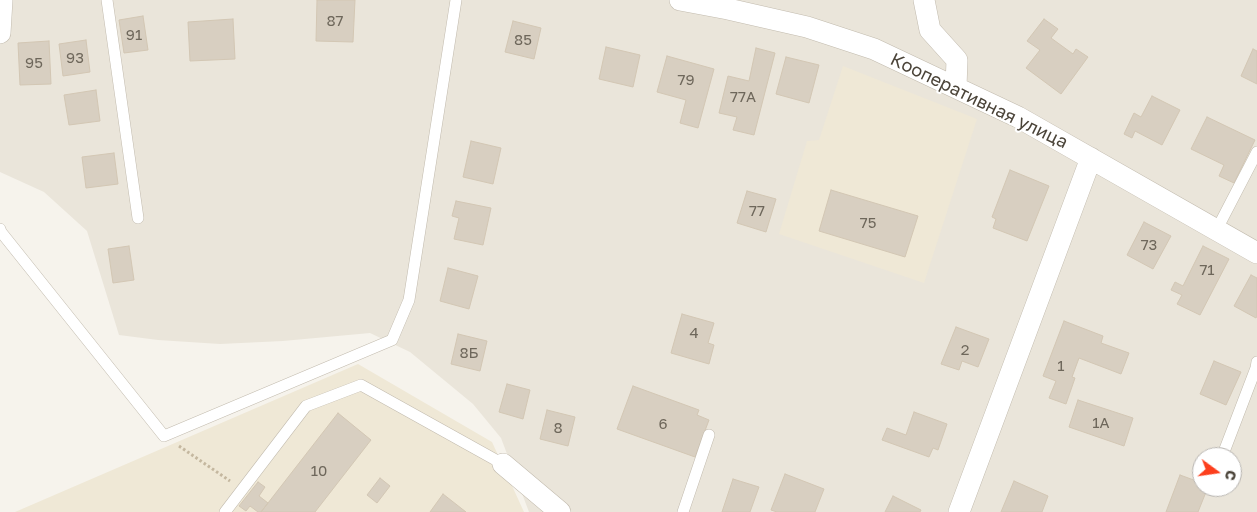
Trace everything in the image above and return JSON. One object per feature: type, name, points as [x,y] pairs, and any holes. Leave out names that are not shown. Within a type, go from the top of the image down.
[{"type":"street","points":[[0,33],[2,0]]},
{"type":"street","name":"Кооперативная улица","points":[[680,0],[729,4],[874,49],[1018,117],[1257,254]]},
{"type":"street","points":[[924,0],[930,30],[957,60],[956,87]]},
{"type":"street","points":[[958,512],[1091,158]]},
{"type":"street","points":[[503,464],[560,512]]},
{"type":"lane","points":[[107,0],[138,218]]},
{"type":"lane","points":[[0,229],[164,436],[392,340],[409,300],[456,0]]},
{"type":"lane","points":[[1216,230],[1257,152]]},
{"type":"lane","points":[[1226,447],[1257,362]]},
{"type":"lane","points":[[225,512],[306,406],[361,385],[503,464]]},
{"type":"lane","points":[[683,512],[709,435]]},
{"type":"path","points":[[164,436],[242,489]]},
{"type":"shaded area","points":[[0,0],[1257,0],[1257,512],[529,512],[501,438],[473,404],[410,352],[370,333],[283,341],[220,344],[158,340],[119,335],[87,231],[44,192],[0,172]]},
{"type":"shaded area","points":[[843,66],[977,119],[924,283],[779,234],[807,141],[819,140]]},
{"type":"shaded area","points":[[358,364],[492,442],[524,512],[15,512]]},
{"type":"building","points":[[317,0],[355,0],[353,42],[316,41]]},
{"type":"building","points":[[143,16],[148,50],[124,53],[119,20]]},
{"type":"building","points":[[233,19],[235,59],[190,61],[188,22]]},
{"type":"building","points":[[1044,19],[1058,29],[1051,38],[1073,54],[1076,49],[1088,57],[1061,94],[1026,68],[1040,50],[1027,41]]},
{"type":"building","points":[[513,21],[541,28],[534,59],[505,52]]},
{"type":"building","points":[[86,40],[90,72],[63,76],[59,44]]},
{"type":"building","points":[[49,41],[51,84],[20,85],[18,43]]},
{"type":"building","points":[[606,47],[640,55],[633,87],[599,79]]},
{"type":"building","points":[[756,48],[775,53],[754,135],[733,130],[737,117],[719,113],[728,76],[749,81]]},
{"type":"building","points":[[1253,49],[1257,51],[1257,84],[1241,76]]},
{"type":"building","points":[[667,56],[714,69],[698,128],[680,123],[686,100],[657,92]]},
{"type":"building","points":[[786,57],[819,65],[809,103],[776,94]]},
{"type":"building","points":[[96,90],[100,121],[69,125],[64,95]]},
{"type":"building","points":[[1152,96],[1180,110],[1162,145],[1135,131],[1132,138],[1124,134],[1134,113],[1141,117]]},
{"type":"building","points":[[1207,117],[1255,140],[1234,183],[1219,176],[1224,165],[1191,149]]},
{"type":"building","points":[[471,141],[501,148],[493,184],[463,177]]},
{"type":"building","points":[[114,153],[118,184],[86,188],[82,157]]},
{"type":"building","points":[[1010,170],[1049,186],[1027,241],[993,228],[996,219],[992,217]]},
{"type":"building","points":[[831,190],[918,216],[905,257],[819,231]]},
{"type":"building","points":[[747,191],[776,199],[766,232],[737,223]]},
{"type":"building","points":[[456,201],[491,208],[483,245],[454,239],[459,218],[452,216]]},
{"type":"building","points":[[1144,222],[1171,236],[1153,269],[1127,255]]},
{"type":"building","points":[[129,246],[134,280],[113,283],[108,249]]},
{"type":"building","points":[[1203,246],[1229,259],[1200,315],[1177,304],[1182,295],[1171,290],[1175,282],[1183,286]]},
{"type":"building","points":[[448,268],[478,276],[469,309],[440,301]]},
{"type":"building","points":[[1251,275],[1257,278],[1256,318],[1234,306]]},
{"type":"building","points":[[682,314],[714,323],[708,343],[714,345],[709,364],[671,353]]},
{"type":"building","points":[[1064,321],[1103,336],[1101,343],[1129,353],[1121,374],[1079,358],[1072,377],[1075,378],[1066,404],[1049,398],[1056,381],[1043,376]]},
{"type":"building","points":[[956,327],[989,339],[978,367],[962,361],[959,370],[941,364]]},
{"type":"building","points":[[458,334],[487,341],[480,371],[451,364]]},
{"type":"building","points":[[1214,361],[1241,372],[1226,405],[1200,394]]},
{"type":"building","points":[[507,384],[530,390],[523,419],[499,412]]},
{"type":"building","points":[[633,386],[699,410],[697,415],[709,420],[695,457],[617,429]]},
{"type":"building","points":[[1078,400],[1133,418],[1124,446],[1069,427]]},
{"type":"building","points":[[547,410],[575,417],[568,446],[540,439]]},
{"type":"building","points":[[914,412],[947,424],[938,450],[933,448],[929,457],[882,440],[887,428],[906,435]]},
{"type":"building","points":[[338,413],[371,440],[315,512],[261,512]]},
{"type":"building","points":[[785,474],[824,489],[815,512],[777,512],[771,510]]},
{"type":"building","points":[[1180,475],[1192,479],[1192,497],[1204,497],[1198,512],[1166,512]]},
{"type":"building","points":[[380,478],[390,486],[377,503],[367,495]]},
{"type":"building","points":[[733,479],[759,487],[750,512],[722,512]]},
{"type":"building","points":[[1014,481],[1048,496],[1042,512],[1001,512]]},
{"type":"building","points":[[258,482],[265,487],[259,496],[268,503],[261,512],[250,506],[246,511],[239,506]]},
{"type":"building","points":[[443,494],[466,512],[430,512]]},
{"type":"building","points":[[893,496],[921,510],[920,512],[885,512]]}]
